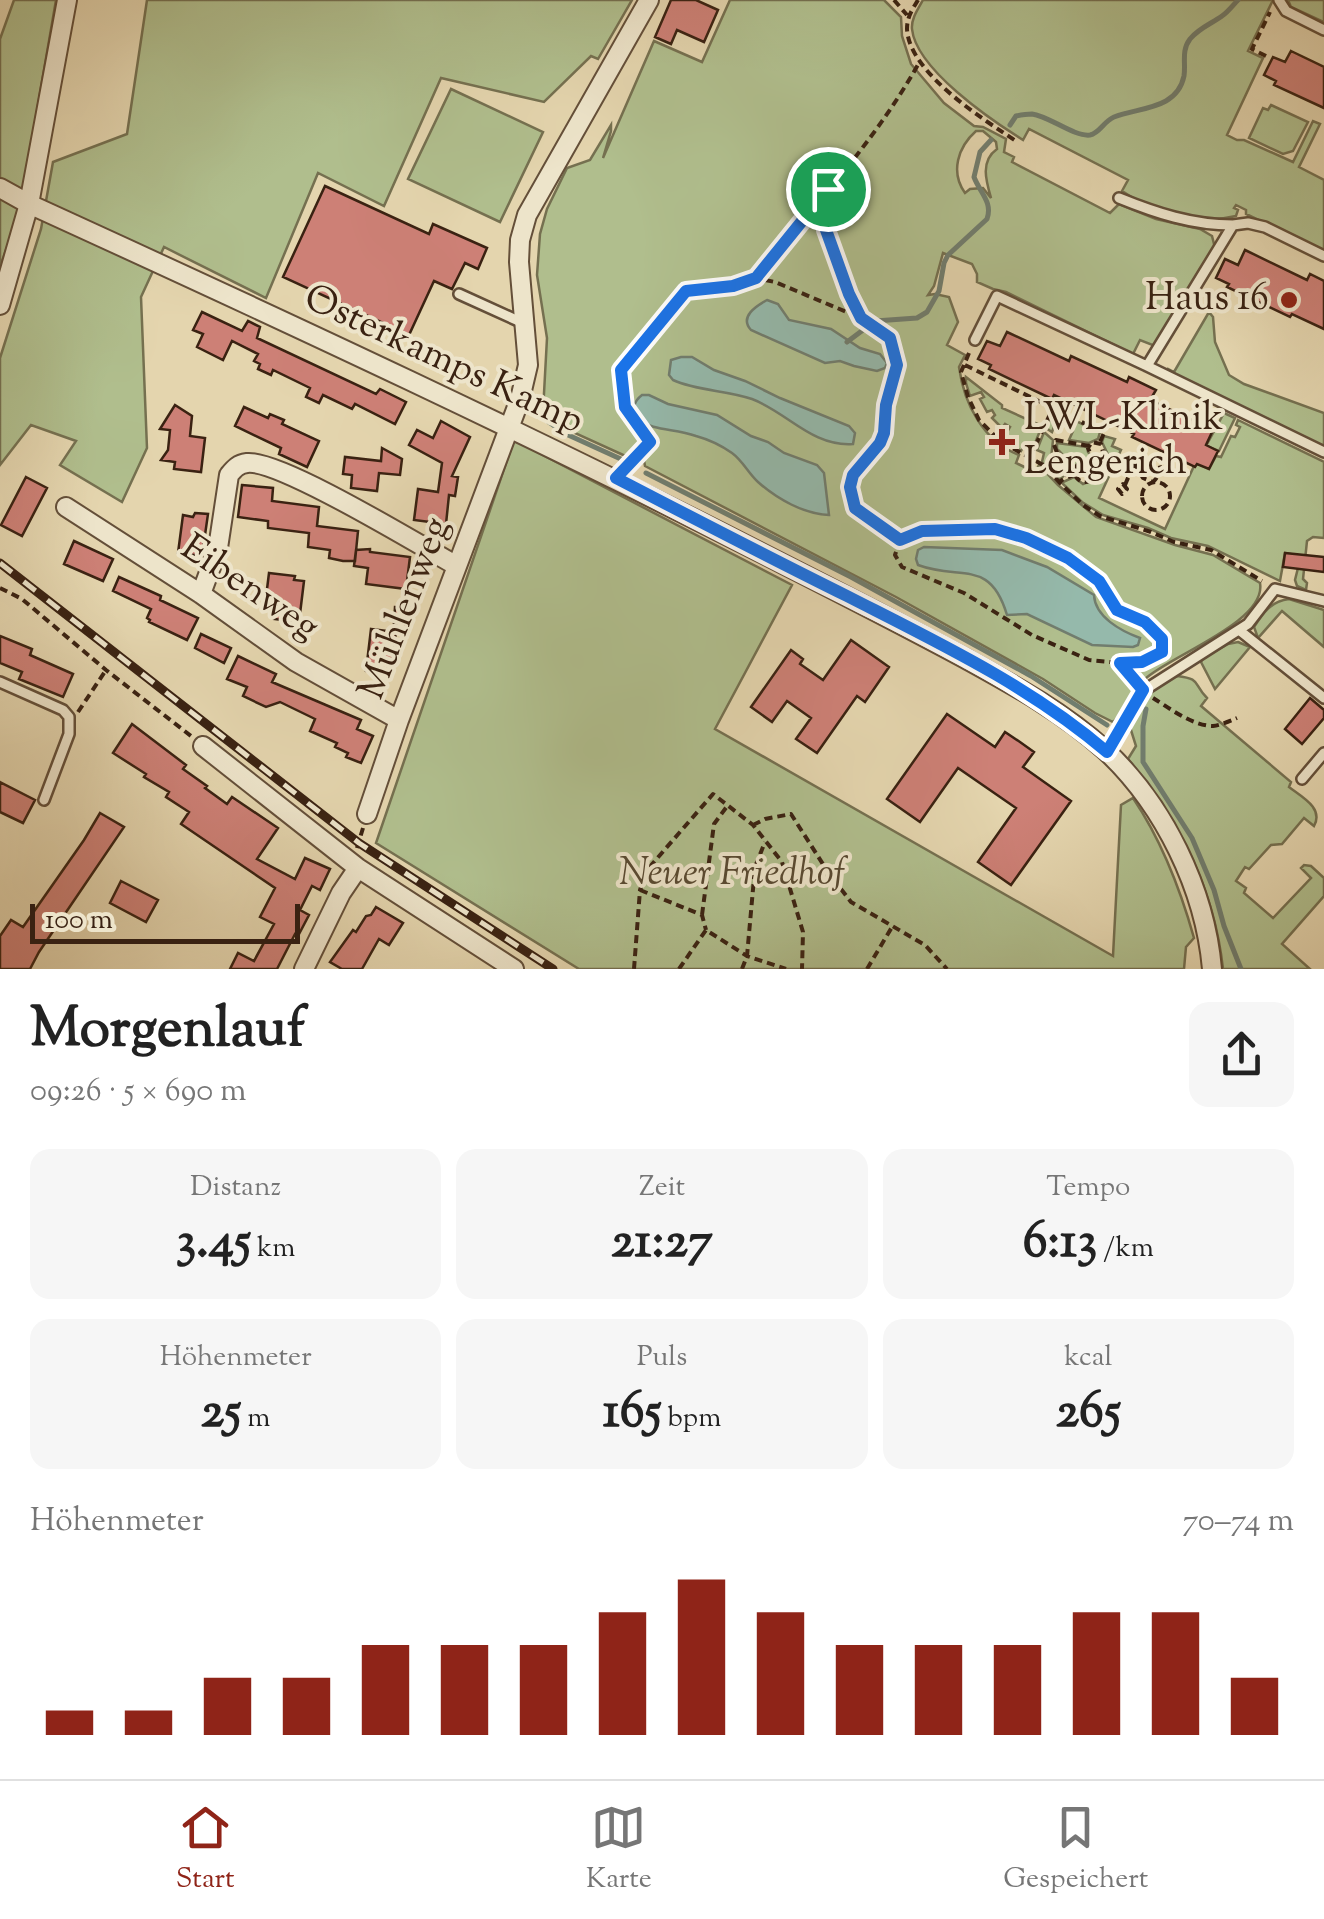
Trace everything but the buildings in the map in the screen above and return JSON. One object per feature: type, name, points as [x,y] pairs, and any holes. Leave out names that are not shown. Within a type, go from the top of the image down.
[{"type":"street","points":[[0,305],[29,204],[67,0]]},
{"type":"street","name":"Mühlenweg","points":[[367,814],[520,399],[528,365],[519,262],[527,216],[650,0]]},
{"type":"street","name":"Osterkamps Kamp","points":[[0,188],[616,478],[894,620],[1029,694],[1072,722],[1107,752],[1173,839],[1198,899],[1212,969]]},
{"type":"street","points":[[201,594],[218,548],[229,476],[244,463],[267,466],[310,484],[457,566]]},
{"type":"street","name":"Eibenweg","points":[[66,506],[296,662],[399,720]]},
{"type":"street","points":[[203,746],[354,865],[514,969]]},
{"type":"street","points":[[304,969],[354,865]]},
{"type":"lane","points":[[1277,2],[1286,12],[1324,30]]},
{"type":"lane","points":[[1119,198],[1167,216],[1208,225],[1248,222],[1324,256]]},
{"type":"lane","points":[[1147,366],[1232,225]]},
{"type":"lane","points":[[459,294],[526,324]]},
{"type":"lane","points":[[975,340],[997,296],[1324,452]]},
{"type":"lane","points":[[1107,752],[1143,690],[1248,624],[1275,589],[1324,601]]},
{"type":"lane","points":[[1239,630],[1324,698]]},
{"type":"lane","points":[[0,682],[63,710],[70,717],[69,734],[44,800]]},
{"type":"lane","points":[[1302,779],[1324,753]]},
{"type":"path","points":[[894,0],[908,16]]},
{"type":"path","points":[[918,0],[908,16],[907,34],[920,61],[965,106],[1016,141]]},
{"type":"path","points":[[1266,56],[1252,49],[1277,2]]},
{"type":"path","points":[[756,278],[858,156],[901,96],[920,61]]},
{"type":"path","points":[[828,189],[826,230],[861,318]]},
{"type":"path","points":[[616,478],[650,442],[625,407],[621,370],[686,291],[733,286],[756,278],[775,282],[861,318],[890,338],[897,365],[886,405],[884,433],[880,443],[858,466],[850,487],[855,508],[900,540]]},
{"type":"path","points":[[975,340],[961,372],[979,420],[1001,442],[1045,466],[1082,505],[1100,516],[1174,542],[1211,550],[1275,589]]},
{"type":"path","points":[[964,364],[1104,433],[1100,442],[1109,463],[1059,482]]},
{"type":"path","points":[[1030,456],[1053,408]]},
{"type":"path","points":[[1043,428],[1056,440],[1089,446]]},
{"type":"path","points":[[1056,440],[1055,452],[1067,477]]},
{"type":"path","points":[[1100,442],[1092,442],[1088,450],[1093,456],[1103,452]]},
{"type":"path","points":[[1124,485],[1135,462],[1143,478],[1153,482],[1163,484],[1169,491],[1169,500],[1160,510],[1150,509],[1142,499],[1143,490],[1153,482],[1160,474],[1156,458],[1150,454]]},
{"type":"path","points":[[1082,462],[1089,462],[1095,469],[1087,482],[1078,480],[1075,474],[1075,468],[1082,462]]},
{"type":"path","points":[[995,529],[1026,538],[1068,558],[1099,581],[1117,610],[1145,622],[1162,639],[1162,652],[1142,662],[1089,660],[1032,636],[964,593],[902,567],[895,555],[900,540],[922,531],[995,529]]},
{"type":"path","points":[[1,589],[22,599],[203,746]]},
{"type":"path","points":[[1120,663],[1143,690],[1204,724],[1215,726],[1237,718]]},
{"type":"path","points":[[70,717],[76,715],[106,670]]},
{"type":"path","points":[[634,969],[640,890],[647,870],[713,794],[752,825],[782,862],[803,932],[802,969]]},
{"type":"path","points":[[728,805],[714,824],[702,915],[706,930],[747,956],[786,969]]},
{"type":"path","points":[[354,865],[367,814]]},
{"type":"path","points":[[752,825],[791,814],[852,902],[925,946],[948,969]]},
{"type":"path","points":[[742,969],[747,956],[755,867],[766,841]]},
{"type":"path","points":[[640,890],[702,915]]},
{"type":"path","points":[[867,969],[892,927]]},
{"type":"path","points":[[680,969],[706,930]]},
{"type":"green space","points":[[14,0],[56,0],[20,210],[0,267],[0,39]]},
{"type":"green space","points":[[147,0],[632,0],[598,59],[591,56],[544,102],[441,78],[384,206],[318,173],[266,298],[164,247],[141,297],[147,448],[122,502],[60,465],[76,441],[31,425],[0,465],[0,358],[41,229],[53,162],[127,134]]},
{"type":"green space","points":[[730,0],[884,0],[901,17],[911,64],[944,103],[974,126],[1006,139],[1004,152],[1014,157],[1012,162],[1110,213],[1119,204],[1212,236],[1215,248],[1155,346],[1140,340],[1133,354],[1006,292],[977,282],[972,264],[943,253],[928,295],[949,297],[958,322],[947,345],[965,355],[959,367],[965,394],[986,431],[1019,455],[1016,463],[1035,472],[1039,465],[1096,517],[1213,555],[1260,583],[1258,597],[1248,611],[1145,679],[1113,722],[896,597],[645,466],[643,455],[647,449],[638,447],[632,459],[566,429],[543,412],[547,338],[537,275],[540,234],[547,209],[567,168],[590,160],[611,125],[603,158],[654,41],[702,62]],"holes":[[[976,131],[983,131],[996,142],[997,149],[986,165],[991,198],[983,188],[965,193],[958,177],[958,160],[965,144]]]},
{"type":"green space","points":[[923,0],[1273,0],[1248,51],[1263,58],[1227,135],[1293,162],[1313,121],[1320,124],[1299,167],[1324,180],[1324,251],[1246,214],[1236,205],[1236,216],[1222,218],[1192,218],[1162,211],[1122,191],[1128,180],[1029,129],[1023,140],[957,92],[927,60],[912,29]]},
{"type":"green space","points":[[1288,0],[1324,0],[1324,22],[1291,7]]},
{"type":"green space","points":[[451,89],[543,132],[500,222],[408,179]]},
{"type":"green space","points":[[1271,105],[1308,122],[1293,151],[1283,154],[1249,138],[1263,108],[1268,110]]},
{"type":"green space","points":[[1209,312],[1215,342],[1229,375],[1324,413],[1324,447],[1167,371],[1174,372]]},
{"type":"green space","points":[[966,377],[1002,408],[1042,426],[1033,448],[1025,444],[1021,451],[1003,439],[1010,427],[1005,424],[1002,428],[992,418],[992,410],[987,412],[981,392],[970,396]]},
{"type":"green space","points":[[1054,411],[1100,432],[1098,439],[1089,443],[1069,440],[1073,431],[1065,422],[1055,424],[1052,432],[1046,428]]},
{"type":"green space","points":[[1224,413],[1235,418],[1219,451],[1206,446]]},
{"type":"green space","points":[[1238,420],[1324,462],[1324,538],[1307,541],[1303,579],[1306,590],[1297,586],[1295,580],[1301,556],[1285,553],[1280,581],[1208,546],[1103,515],[1063,484],[1074,477],[1083,484],[1093,480],[1097,471],[1111,461],[1102,442],[1104,436],[1115,439],[1112,446],[1121,450],[1099,498],[1165,529],[1194,466],[1197,463],[1209,469],[1216,456],[1221,457],[1240,427],[1236,425]]},
{"type":"green space","points":[[1044,432],[1053,440],[1051,459],[1058,473],[1064,475],[1061,479],[1042,462],[1044,453],[1037,450]]},
{"type":"green space","name":"Neuer Friedhof","points":[[514,440],[792,585],[715,729],[1113,956],[1121,805],[1133,798],[1161,848],[1189,919],[1194,938],[1186,947],[1184,969],[579,969],[376,843]]},
{"type":"green space","points":[[1057,443],[1087,447],[1093,458],[1104,454],[1108,460],[1095,467],[1092,462],[1080,461],[1068,475]]},
{"type":"green space","points":[[1289,599],[1324,610],[1324,647],[1282,611],[1258,638],[1254,627],[1264,613],[1277,602]]},
{"type":"green space","points":[[1238,642],[1250,647],[1215,689],[1201,662]]},
{"type":"green space","points":[[1177,676],[1194,680],[1207,698],[1201,706],[1291,782],[1289,787],[1314,808],[1314,826],[1304,818],[1282,844],[1271,845],[1249,869],[1245,867],[1236,881],[1273,918],[1311,878],[1301,868],[1304,865],[1324,878],[1324,896],[1282,944],[1310,969],[1223,969],[1212,910],[1191,856],[1163,806],[1128,759],[1136,746],[1130,727],[1143,703],[1160,684]]},
{"type":"shaded area","points":[[767,300],[778,304],[789,320],[831,329],[860,348],[880,354],[887,363],[885,368],[877,371],[840,361],[825,363],[751,330],[748,316]]},
{"type":"shaded area","points":[[692,357],[714,370],[849,426],[855,433],[853,444],[812,435],[752,399],[673,380],[669,375],[671,360]]},
{"type":"shaded area","points":[[642,395],[717,415],[784,453],[817,465],[824,473],[829,515],[801,509],[774,494],[736,456],[719,445],[635,419],[634,406]]},
{"type":"shaded area","points":[[918,550],[1002,550],[1047,567],[1094,595],[1104,616],[1140,638],[1138,645],[1092,645],[1027,614],[1007,615],[1000,597],[983,578],[918,565]]},
{"type":"waterway","points":[[1010,125],[1016,116],[1032,114],[1090,135],[1114,117],[1165,101],[1180,87],[1190,39],[1238,0]]},
{"type":"waterway","points":[[847,342],[875,321],[917,318],[927,312],[939,291],[948,255],[987,219],[987,202],[974,177],[980,152],[991,140]]},
{"type":"waterway","points":[[537,414],[566,434],[623,460]]},
{"type":"waterway","points":[[646,473],[851,577],[1031,676],[1107,725]]},
{"type":"waterway","points":[[1146,709],[1143,762],[1192,838],[1241,969]]},
{"type":"railway","points":[[0,563],[359,843],[553,969]]},
{"type":"place","name":"Haus 16","points":[[1289,300]]},
{"type":"place","name":"LWL-Klinik Lengerich","points":[[1002,442]]},
{"type":"route","points":[[828,189],[826,230],[849,294],[861,318],[890,338],[897,365],[880,443],[853,475],[850,487],[855,508],[900,540],[922,531],[995,529],[1026,538],[1068,558],[1099,581],[1117,610],[1145,622],[1162,639],[1162,652],[1142,662],[1120,663],[1143,690],[1107,752],[1072,722],[1029,694],[894,620],[616,478],[650,442],[625,407],[621,370],[686,291],[733,286],[756,278],[828,189]]}]
